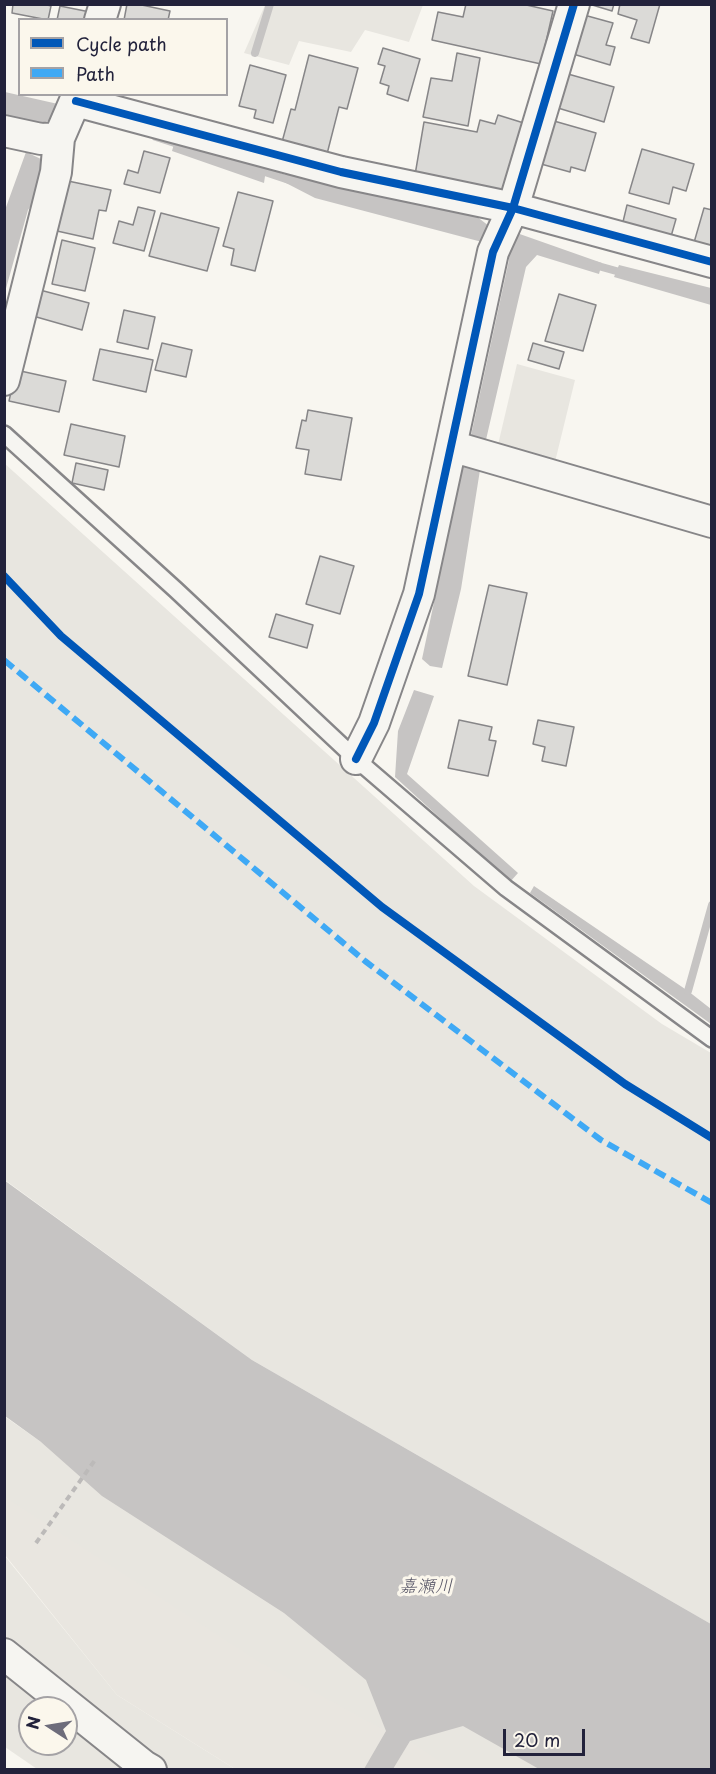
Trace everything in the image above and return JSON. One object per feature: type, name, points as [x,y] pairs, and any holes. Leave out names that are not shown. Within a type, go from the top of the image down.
[{"type":"street","points":[[357,759],[374,723],[419,594],[451,446],[503,229],[574,4]]},
{"type":"street","points":[[69,115],[341,172],[503,229],[711,262]]},
{"type":"street","points":[[7,140],[41,139],[69,115]]},
{"type":"street","points":[[4,380],[69,115]]},
{"type":"street","points":[[451,446],[711,522]]},
{"type":"street","points":[[4,1654],[146,1768]]},
{"type":"lane","points":[[4,434],[357,759],[506,888],[711,1039]]},
{"type":"path","points":[[36,1544],[95,1460]]},
{"type":"shaded area","points":[[265,4],[423,5],[409,42],[365,30],[351,52],[299,41],[289,65],[244,53]]},
{"type":"shaded area","points":[[517,364],[575,380],[554,466],[497,449]]},
{"type":"shaded area","points":[[4,463],[474,886],[662,1024],[711,1053],[711,1624],[252,1360],[5,1180]]},
{"type":"shaded area","points":[[4,1416],[41,1442],[102,1496],[284,1613],[366,1680],[386,1731],[261,1663],[5,1497]]},
{"type":"shaded area","points":[[41,1442],[711,1769],[235,1769],[117,1695],[5,1555],[5,1497]]},
{"type":"shaded area","points":[[4,1555],[117,1695],[235,1769],[37,1769],[18,1756],[78,1756],[78,1696],[18,1696],[18,1756],[5,1747]]},
{"type":"shaded area","points":[[463,1726],[539,1769],[452,1769],[410,1741]]},
{"type":"water","points":[[5,92],[58,104],[53,119],[33,127],[5,117]]},
{"type":"water","points":[[176,137],[267,163],[264,183],[172,151]]},
{"type":"water","points":[[26,152],[41,159],[44,168],[40,193],[28,210],[5,292],[5,210]]},
{"type":"water","points":[[286,169],[313,181],[476,216],[489,226],[482,242],[315,198],[284,182]]},
{"type":"water","points":[[514,232],[602,263],[599,274],[537,255],[526,267],[485,444],[470,440],[509,260],[506,251]]},
{"type":"water","points":[[619,265],[711,288],[711,305],[614,277]]},
{"type":"water","points":[[463,465],[480,470],[461,589],[442,668],[430,666],[422,659]]},
{"type":"water","points":[[414,690],[434,696],[407,774],[518,873],[510,882],[395,777],[398,731]]},
{"type":"water","points":[[534,886],[688,991],[711,1009],[711,1024],[530,893]]},
{"type":"water","name":"嘉瀬川","points":[[4,1180],[252,1360],[711,1624],[711,1769],[539,1769],[463,1726],[410,1741],[393,1769],[364,1769],[386,1731],[366,1680],[284,1613],[102,1496],[41,1442],[5,1416]]},
{"type":"building","points":[[13,4],[51,6],[48,18],[12,13]]},
{"type":"building","points":[[127,4],[170,11],[168,18],[124,18]]},
{"type":"building","points":[[466,4],[522,4],[553,11],[541,64],[432,40],[438,12],[463,17]]},
{"type":"building","points":[[589,4],[614,4],[612,11]]},
{"type":"building","points":[[620,4],[660,4],[649,43],[631,38],[637,20],[618,14]]},
{"type":"building","points":[[60,6],[90,12],[88,18],[57,18]]},
{"type":"building","points":[[584,15],[613,23],[606,45],[615,47],[610,65],[573,54]]},
{"type":"building","points":[[383,48],[420,59],[408,101],[387,94],[389,86],[380,83],[385,66],[378,64]]},
{"type":"building","points":[[457,53],[480,58],[468,126],[423,117],[431,78],[452,81]]},
{"type":"building","points":[[309,55],[358,68],[347,109],[339,107],[327,154],[282,142],[291,109],[295,110]]},
{"type":"building","points":[[250,65],[286,75],[273,123],[254,118],[256,110],[239,106]]},
{"type":"building","points":[[568,74],[614,87],[604,122],[558,108]]},
{"type":"building","points":[[498,115],[527,124],[507,192],[415,175],[424,122],[477,132],[480,120],[495,124]]},
{"type":"building","points":[[554,121],[596,133],[585,171],[571,167],[570,172],[541,164]]},
{"type":"building","points":[[642,149],[694,164],[686,191],[673,187],[669,204],[629,193]]},
{"type":"building","points":[[144,151],[170,158],[160,193],[124,184],[128,170],[138,173]]},
{"type":"building","points":[[68,181],[111,190],[106,211],[99,210],[93,239],[57,231]]},
{"type":"building","points":[[238,192],[273,201],[255,271],[231,265],[234,249],[223,246]]},
{"type":"building","points":[[627,205],[676,219],[670,240],[622,226]]},
{"type":"building","points":[[138,207],[155,211],[144,251],[113,243],[119,221],[133,225]]},
{"type":"building","points":[[704,208],[712,210],[712,252],[693,246]]},
{"type":"building","points":[[161,213],[219,228],[207,271],[149,256]]},
{"type":"building","points":[[62,240],[95,248],[85,291],[52,284]]},
{"type":"building","points":[[40,290],[89,303],[82,330],[33,316]]},
{"type":"building","points":[[559,294],[596,305],[583,351],[545,341]]},
{"type":"building","points":[[124,310],[155,317],[148,349],[117,342]]},
{"type":"building","points":[[162,343],[192,350],[186,377],[155,370]]},
{"type":"building","points":[[533,343],[564,352],[559,369],[528,360]]},
{"type":"building","points":[[100,349],[153,360],[146,392],[93,380]]},
{"type":"building","points":[[16,370],[66,381],[59,412],[9,401]]},
{"type":"building","points":[[308,410],[352,418],[341,480],[305,474],[309,450],[296,448],[302,420],[306,421]]},
{"type":"building","points":[[71,424],[125,436],[119,467],[64,455]]},
{"type":"building","points":[[76,463],[108,470],[104,490],[72,483]]},
{"type":"building","points":[[320,556],[354,566],[340,614],[306,604]]},
{"type":"building","points":[[489,585],[527,593],[507,685],[468,676]]},
{"type":"building","points":[[276,614],[313,625],[307,648],[269,637]]},
{"type":"building","points":[[459,720],[492,727],[489,740],[496,741],[488,776],[448,768]]},
{"type":"building","points":[[538,720],[574,727],[566,766],[542,761],[545,747],[533,744]]},
{"type":"waterway","points":[[255,53],[270,4]]},
{"type":"waterway","points":[[156,137],[184,146]]},
{"type":"waterway","points":[[256,169],[295,182]]},
{"type":"waterway","points":[[591,264],[627,274]]},
{"type":"waterway","points":[[688,991],[712,905]]},
{"type":"marked path","points":[[4,660],[365,961],[601,1140],[712,1203]]},
{"type":"cycle path","points":[[356,759],[374,723],[419,594],[493,252],[513,208],[574,4]]},
{"type":"cycle path","points":[[76,101],[341,172],[513,208],[712,262]]},
{"type":"cycle path","points":[[4,576],[61,636],[382,907],[625,1084],[712,1138]]}]
